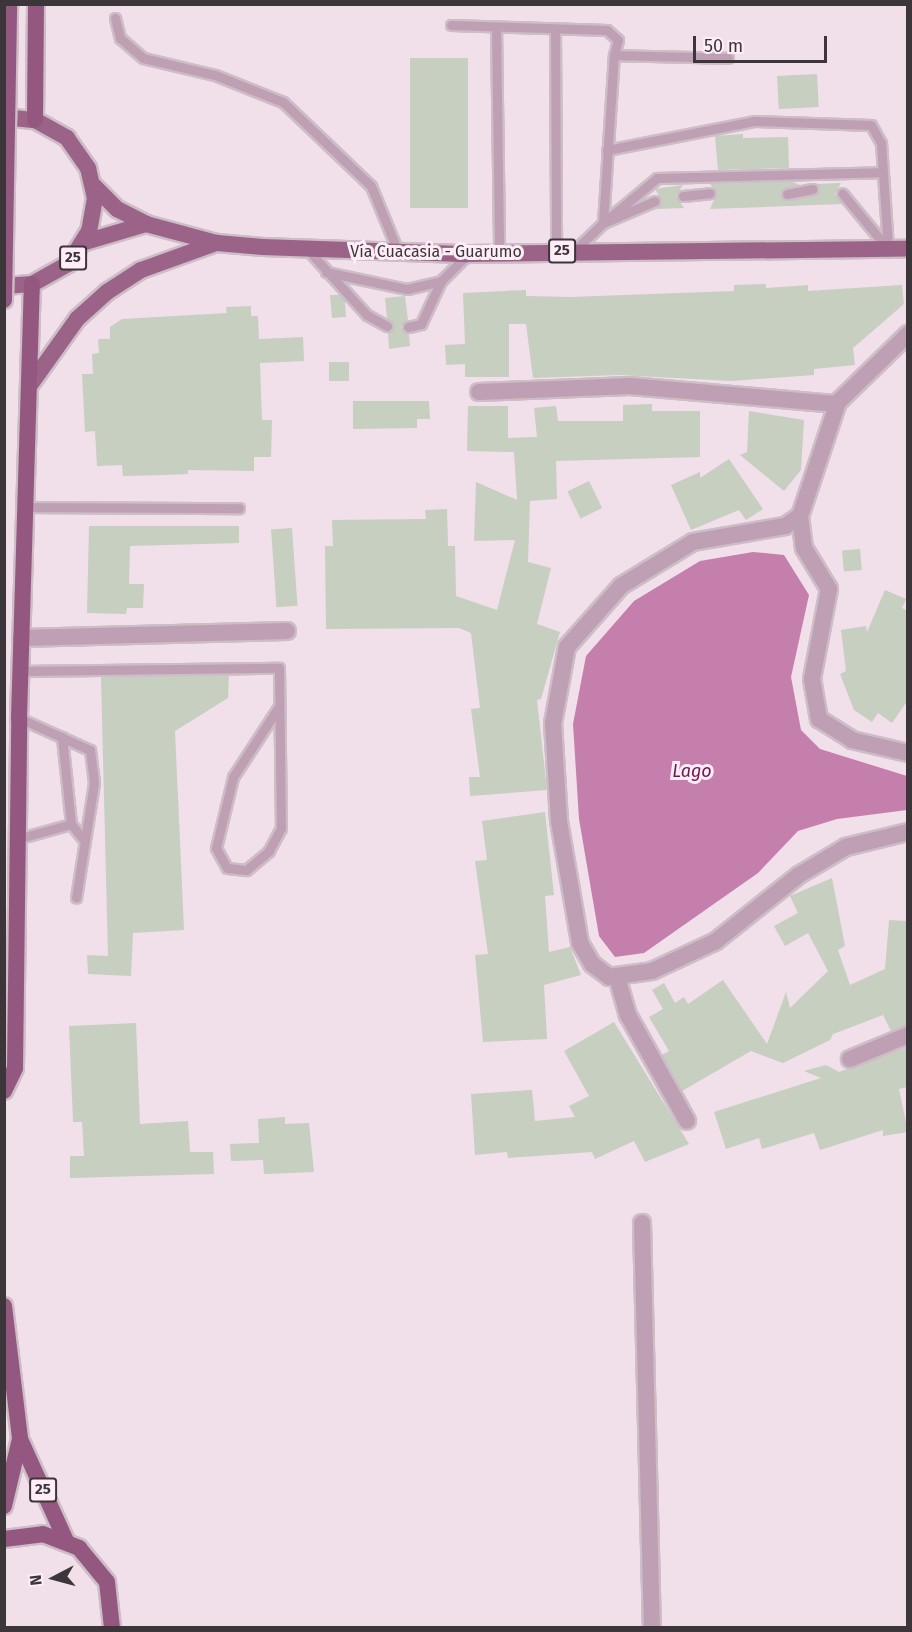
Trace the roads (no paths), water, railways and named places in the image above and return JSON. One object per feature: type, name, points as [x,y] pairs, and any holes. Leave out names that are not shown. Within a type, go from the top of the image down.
[{"type":"highway","points":[[4,300],[9,4]]},
{"type":"highway","points":[[35,120],[36,4]]},
{"type":"highway","points":[[4,1091],[15,1068],[20,671],[32,284]]},
{"type":"highway","name":"25","points":[[4,1306],[20,1439],[66,1541]]},
{"type":"highway","name":"25","points":[[4,1506],[20,1439]]},
{"type":"highway","points":[[4,1539],[30,1534],[66,1541],[90,1557],[107,1582],[112,1628]]},
{"type":"main road","name":"25","points":[[4,117],[35,120],[67,138],[84,160],[94,186],[94,209],[85,242],[57,272],[32,284],[4,286]]},
{"type":"main road","name":"Vía Cuacasia - Guarumo","points":[[94,186],[117,208],[146,224],[217,243],[399,254],[908,249]]},
{"type":"main road","name":"25","points":[[85,242],[146,224]]},
{"type":"main road","points":[[30,385],[77,319],[107,292],[141,270],[217,243]]},
{"type":"street","points":[[908,334],[837,404],[800,516],[804,548],[829,589],[822,643],[812,679],[819,719],[852,740],[908,753]]},
{"type":"street","points":[[479,393],[630,386],[837,404]]},
{"type":"street","points":[[800,516],[785,526],[693,542],[621,586],[567,647],[553,723],[559,821],[580,943],[592,964],[609,977],[652,972],[716,941],[799,875],[846,847],[908,832]]},
{"type":"street","points":[[21,638],[287,632]]},
{"type":"street","points":[[617,977],[628,1015],[687,1121]]},
{"type":"street","points":[[850,1059],[908,1035]]},
{"type":"street","points":[[642,1223],[652,1628]]},
{"type":"lane","points":[[115,18],[120,38],[143,58],[215,75],[283,102],[371,186],[399,254]]},
{"type":"lane","points":[[451,25],[607,30],[618,40],[614,55],[603,223]]},
{"type":"lane","points":[[496,27],[499,253]]},
{"type":"lane","points":[[555,29],[556,251]]},
{"type":"lane","points":[[614,55],[728,58]]},
{"type":"lane","points":[[607,150],[755,121],[871,125],[881,143],[881,172],[888,249]]},
{"type":"lane","points":[[574,251],[603,223],[657,178],[881,172]]},
{"type":"lane","points":[[787,194],[813,189]]},
{"type":"lane","points":[[683,196],[710,193]]},
{"type":"lane","points":[[842,193],[888,249]]},
{"type":"lane","points":[[603,223],[655,201]]},
{"type":"lane","points":[[308,250],[367,315],[387,326]]},
{"type":"lane","points":[[408,327],[421,324],[441,281],[468,254]]},
{"type":"lane","points":[[326,272],[407,290],[441,281]]},
{"type":"lane","points":[[24,507],[239,508]]},
{"type":"lane","points":[[20,671],[279,668],[281,828],[269,851],[246,870],[227,868],[216,848],[233,777],[278,708]]},
{"type":"lane","points":[[19,718],[90,750],[94,783],[76,898]]},
{"type":"lane","points":[[62,737],[71,824],[85,841]]},
{"type":"lane","points":[[17,838],[71,824]]},
{"type":"water","name":"Lago","points":[[753,552],[784,555],[809,595],[791,677],[801,730],[820,749],[907,776],[907,810],[837,819],[798,831],[758,873],[644,953],[615,957],[599,936],[579,819],[573,724],[586,656],[634,601],[700,561]]}]
